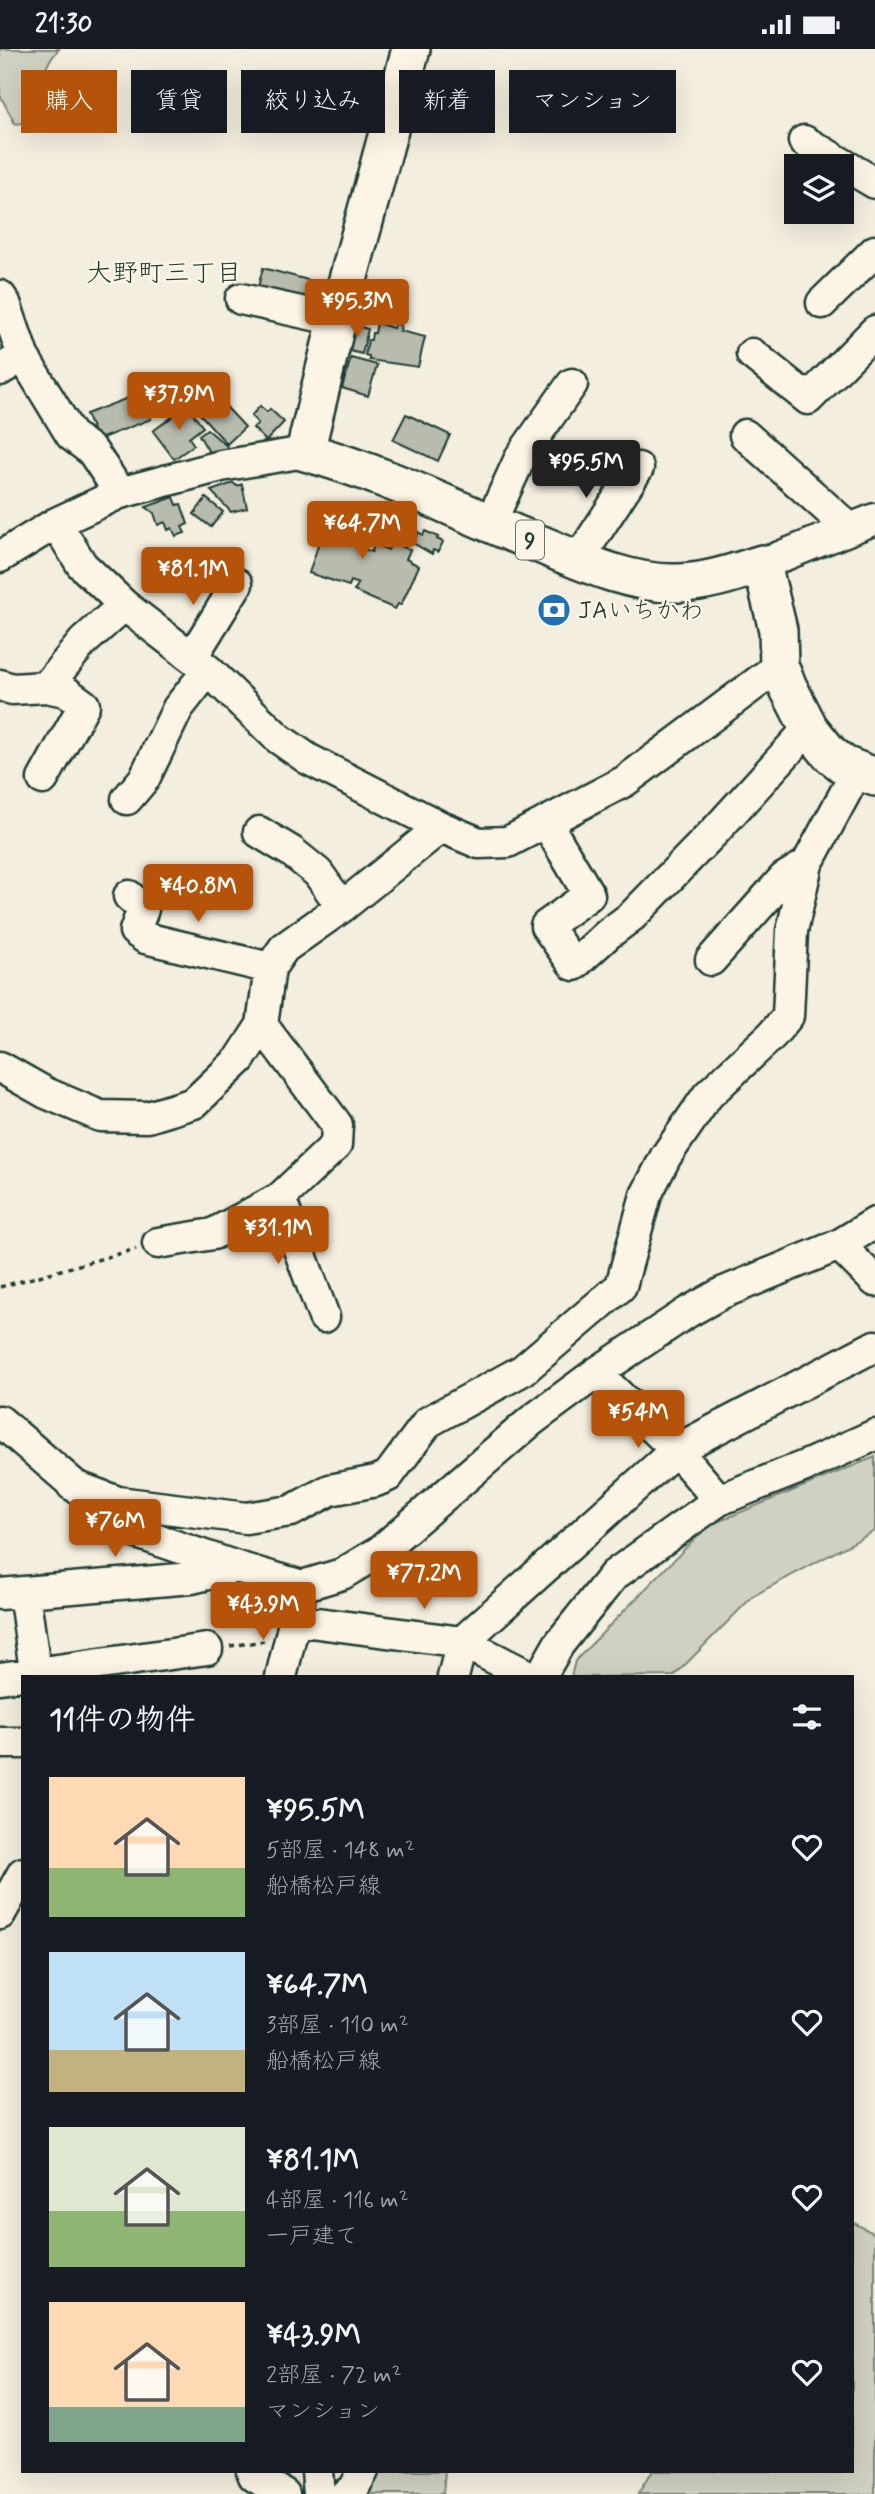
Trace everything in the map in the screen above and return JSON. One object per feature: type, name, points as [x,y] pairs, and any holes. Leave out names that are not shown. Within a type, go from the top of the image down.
[{"type":"main road","points":[[305,452],[337,320],[411,49]]},
{"type":"main road","name":"9","points":[[305,452],[359,469],[578,560],[638,579],[678,583],[712,580],[762,564]]},
{"type":"main road","points":[[762,564],[778,630],[779,666],[809,728],[830,754],[844,765],[866,774]]},
{"type":"street","points":[[804,141],[875,183]]},
{"type":"street","points":[[822,303],[875,251]]},
{"type":"street","points":[[0,296],[5,303],[11,363],[71,435],[92,451],[120,493]]},
{"type":"street","points":[[241,299],[337,320]]},
{"type":"street","points":[[752,354],[808,399],[875,331]]},
{"type":"street","points":[[490,524],[521,456],[572,384]]},
{"type":"street","points":[[745,435],[863,524]]},
{"type":"street","points":[[0,557],[56,523],[120,493],[221,466],[305,452]]},
{"type":"street","points":[[578,560],[638,468]]},
{"type":"street","points":[[56,523],[82,565],[124,605],[200,663],[278,738],[308,759],[441,827],[479,843],[508,842],[625,781],[779,666]]},
{"type":"street","points":[[762,564],[863,524]]},
{"type":"street","points":[[127,799],[144,779],[237,585]]},
{"type":"street","points":[[46,687],[83,642],[124,605]]},
{"type":"street","points":[[0,685],[12,689],[46,687],[65,691],[84,705],[43,779]]},
{"type":"street","points":[[546,823],[589,895],[546,926],[574,965],[632,916],[717,829],[809,728]]},
{"type":"street","points":[[72,1485],[118,1502],[246,1518],[291,1511],[330,1490],[376,1481],[388,1476],[428,1422],[523,1370],[621,1286],[646,1195],[666,1156],[708,1095],[772,1035],[788,1016],[792,931],[807,864],[866,774]]},
{"type":"street","points":[[0,1067],[46,1093],[100,1116],[148,1117],[194,1103],[240,1059],[262,1025],[270,968],[284,948],[342,907],[441,827]]},
{"type":"street","points":[[259,832],[292,852],[318,873],[342,907]]},
{"type":"street","points":[[711,960],[783,878],[807,864]]},
{"type":"street","points":[[129,896],[143,909],[135,931],[145,939],[270,968]]},
{"type":"street","points":[[158,1243],[213,1234],[280,1198],[336,1145],[337,1125],[262,1025]]},
{"type":"street","points":[[280,1198],[324,1317]]},
{"type":"street","points":[[0,1421],[125,1529],[302,1586],[342,1574],[379,1552],[531,1421],[596,1373],[688,1312],[722,1293],[839,1245],[875,1223]]},
{"type":"street","points":[[839,1245],[875,1281]]},
{"type":"street","points":[[454,1675],[462,1642],[676,1450],[875,1346]]},
{"type":"street","points":[[596,1373],[676,1450],[719,1500]]},
{"type":"street","points":[[541,1675],[559,1644],[614,1575],[719,1500],[875,1435]]},
{"type":"street","points":[[207,1649],[36,1675],[12,1593],[192,1578],[237,1567]]},
{"type":"street","points":[[282,1675],[302,1586]]},
{"type":"street","points":[[293,1629],[462,1642],[527,1675]]},
{"type":"street","points":[[0,1678],[21,1676]]},
{"type":"street","points":[[0,1743],[21,1743]]},
{"type":"street","points":[[253,2473],[284,2494]]},
{"type":"street","points":[[317,2473],[319,2494]]},
{"type":"street","points":[[346,2494],[352,2491],[362,2473]]},
{"type":"path","points":[[0,1287],[158,1243]]},
{"type":"path","points":[[207,1649],[293,1629]]},
{"type":"shaded area","points":[[0,49],[59,49],[45,70],[21,70],[21,123],[15,124],[0,95]]},
{"type":"shaded area","points":[[875,1457],[875,1531],[753,1596],[675,1675],[572,1675],[575,1661],[707,1526]]},
{"type":"shaded area","points":[[854,2223],[875,2234],[875,2494],[638,2494],[651,2473],[854,2473]]},
{"type":"shaded area","points":[[362,2473],[445,2473],[443,2494],[369,2494]]},
{"type":"building","points":[[263,268],[319,283],[313,303],[268,296],[270,290],[258,287]]},
{"type":"building","points":[[377,323],[393,328],[395,324],[401,325],[400,331],[425,337],[418,367],[369,360],[369,356],[365,355],[368,340],[371,340],[372,333],[375,333]]},
{"type":"building","points":[[352,325],[368,329],[362,354],[346,350]]},
{"type":"building","points":[[351,358],[377,365],[368,396],[342,388]]},
{"type":"building","points":[[141,393],[151,419],[97,440],[86,414]]},
{"type":"building","points":[[218,398],[245,427],[227,444],[200,414]]},
{"type":"building","points":[[187,406],[203,427],[189,438],[194,445],[174,459],[153,431]]},
{"type":"building","points":[[260,406],[267,412],[270,409],[284,422],[266,441],[253,428],[258,423],[251,416]]},
{"type":"building","points":[[406,414],[450,435],[438,461],[393,440]]},
{"type":"building","points":[[207,429],[229,448],[210,454],[199,435]]},
{"type":"building","points":[[233,483],[237,486],[242,484],[247,508],[231,512],[211,491]]},
{"type":"building","points":[[174,497],[177,505],[181,504],[188,524],[182,527],[185,533],[176,536],[172,528],[168,530],[165,522],[158,525],[154,513],[146,507]]},
{"type":"building","points":[[206,498],[223,512],[211,527],[194,514]]},
{"type":"building","points":[[388,506],[396,510],[393,517],[385,513]]},
{"type":"building","points":[[330,509],[367,519],[358,547],[372,552],[374,544],[388,550],[392,542],[410,550],[406,559],[419,566],[401,605],[398,604],[395,609],[354,591],[358,584],[351,581],[349,586],[309,573]]},
{"type":"building","points":[[425,531],[443,542],[438,552],[433,550],[432,554],[413,543],[418,532],[423,535]]},
{"type":"place","name":"JAいちかわ","points":[[554,610]]},
{"type":"district","name":"大野町三丁目","points":[[164,272]]}]
